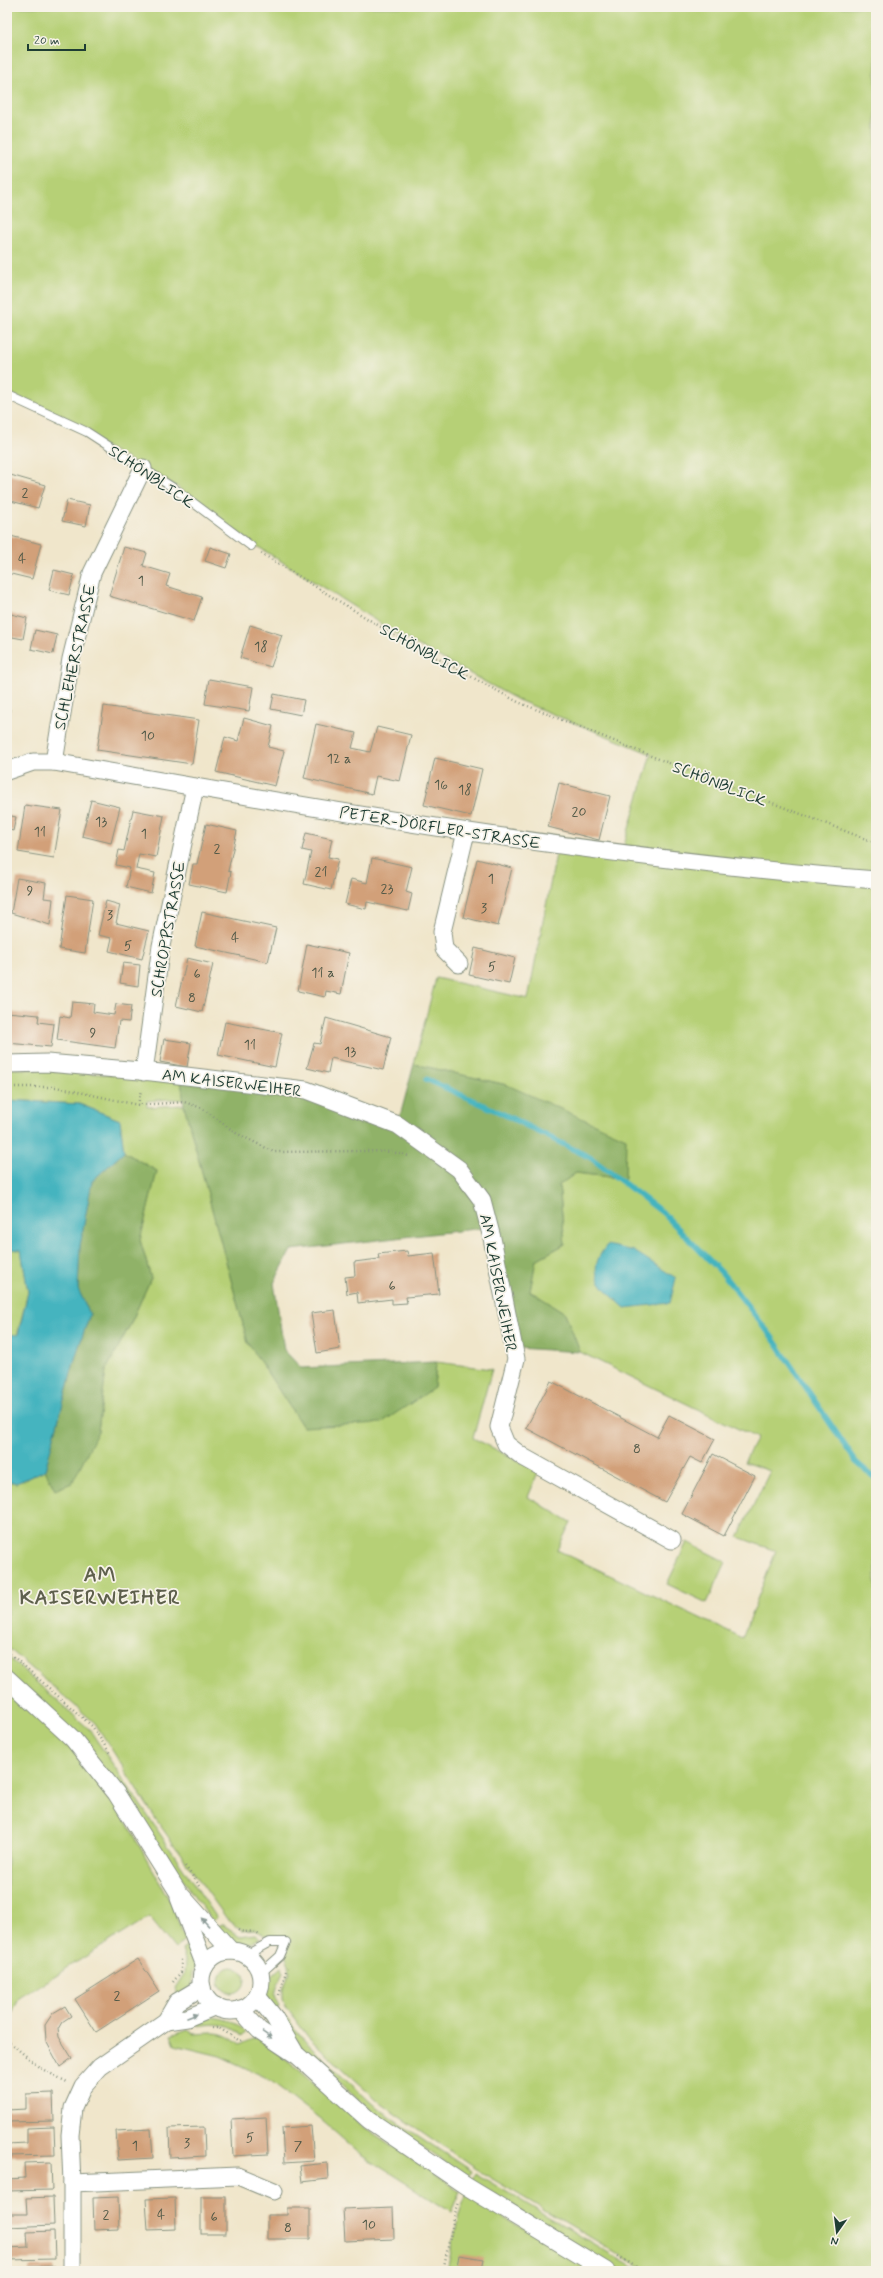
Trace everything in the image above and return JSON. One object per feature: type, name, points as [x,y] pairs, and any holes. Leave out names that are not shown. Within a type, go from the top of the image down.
[{"type":"street","name":"SCHLEHERSTRASSE","points":[[54,762],[71,659],[92,573],[143,468]]},
{"type":"street","name":"PETER-DÖRFLER-STRASSE","points":[[7,771],[33,762],[54,762],[466,832],[622,855],[876,880]]},
{"type":"street","name":"SCHROPPSTRASSE","points":[[144,1072],[161,946],[195,787]]},
{"type":"street","points":[[459,964],[444,949],[442,932],[466,832]]},
{"type":"street","name":"AM KAISERWEIHER","points":[[7,1064],[47,1063],[306,1090],[398,1125],[459,1170],[482,1200],[492,1238],[516,1359],[499,1427],[506,1444],[523,1457],[672,1540]]},
{"type":"street","points":[[7,1678],[73,1739],[97,1769],[116,1793],[178,1892],[239,1953],[257,1966],[260,1974],[261,1985],[257,1996],[252,2002],[240,2009],[228,2010],[216,2006],[207,1998],[202,1987],[201,1979],[205,1966],[218,1954],[239,1953]]},
{"type":"street","points":[[178,1892],[193,1938],[205,1966]]},
{"type":"street","points":[[72,2271],[72,2183],[70,2135],[73,2108],[82,2090],[100,2067],[166,2021],[178,2002],[202,1987]]},
{"type":"street","points":[[257,1996],[274,2017],[298,2056]]},
{"type":"street","points":[[166,2021],[187,2018],[216,2006]]},
{"type":"street","points":[[240,2009],[259,2030],[298,2056],[369,2120],[466,2186],[606,2271]]},
{"type":"street","points":[[72,2183],[238,2176],[274,2191]]},
{"type":"lane","name":"SCHÖNBLICK","points":[[7,395],[87,432],[175,489],[251,546]]},
{"type":"lane","points":[[239,1953],[270,1942],[286,1942],[280,1956],[260,1974]]},
{"type":"path","name":"SCHÖNBLICK","points":[[251,546],[394,635],[518,702],[651,756],[876,843]]},
{"type":"path","points":[[7,1086],[56,1087],[138,1105],[184,1102],[202,1108],[236,1133],[274,1152],[392,1152],[415,1158]]},
{"type":"path","points":[[7,1651],[92,1726],[113,1758]]},
{"type":"path","points":[[183,1863],[201,1888]]},
{"type":"path","points":[[236,1930],[242,1932],[256,1931],[270,1942]]},
{"type":"path","points":[[279,1997],[280,1986],[287,1972],[286,1964],[280,1956]]},
{"type":"path","points":[[7,2040],[40,2068],[82,2090]]},
{"type":"path","points":[[443,2271],[455,2213],[466,2186]]},
{"type":"path","points":[[616,2255],[643,2271]]},
{"type":"green space","points":[[7,7],[876,7],[876,878],[622,852],[651,754],[518,700],[394,632],[252,543],[176,486],[7,391]]},
{"type":"green space","points":[[557,849],[876,884],[876,2271],[647,2271],[474,2168],[382,2104],[309,2038],[286,2007],[283,1998],[283,1988],[290,1973],[289,1964],[285,1956],[291,1941],[287,1938],[269,1937],[256,1929],[242,1930],[227,1919],[157,1821],[95,1723],[7,1647],[7,1481],[17,1483],[45,1470],[55,1490],[98,1431],[106,1370],[130,1325],[151,1278],[140,1240],[157,1171],[124,1152],[120,1120],[79,1104],[7,1100],[7,1068],[181,1079],[184,1100],[170,1099],[147,1101],[147,1107],[184,1105],[248,1343],[303,1427],[434,1388],[436,1362],[492,1369],[473,1438],[539,1471],[528,1497],[571,1522],[557,1550],[742,1638],[776,1551],[738,1537],[770,1471],[744,1462],[757,1438],[580,1352],[565,1313],[530,1291],[536,1260],[565,1244],[559,1185],[576,1173],[625,1179],[507,1085],[414,1064],[436,978],[528,999]]},
{"type":"green space","points":[[414,1064],[507,1085],[626,1138],[625,1179],[576,1173],[559,1185],[565,1244],[536,1260],[530,1291],[565,1313],[580,1352],[517,1348],[483,1228],[291,1250],[274,1283],[284,1350],[301,1368],[436,1362],[434,1388],[381,1423],[303,1427],[248,1343],[184,1105],[181,1079],[306,1097],[399,1120]]},
{"type":"green space","points":[[124,1152],[157,1171],[140,1240],[151,1278],[130,1325],[106,1370],[98,1431],[72,1483],[55,1490],[45,1470],[76,1355],[90,1314],[78,1289],[80,1246],[92,1181]]},
{"type":"green space","points":[[7,1249],[21,1250],[28,1292],[17,1336],[7,1334]]},
{"type":"green space","points":[[687,1542],[726,1562],[707,1603],[667,1584]]},
{"type":"green space","points":[[7,1656],[89,1729],[217,1918],[212,1921],[120,1791],[7,1672]]},
{"type":"green space","points":[[7,1684],[69,1743],[112,1796],[172,1905],[185,1939],[175,1949],[149,1917],[19,1998],[7,2026]]},
{"type":"green space","points":[[222,1924],[240,1936],[255,1934],[260,1938],[248,1945],[231,1943],[217,1927]]},
{"type":"green space","points":[[189,1945],[197,1965],[193,1972],[192,1986],[179,1995],[175,1988],[184,1974],[185,1960],[182,1950]]},
{"type":"green space","points":[[232,1967],[241,1971],[245,1980],[241,1989],[232,1993],[223,1989],[219,1980],[223,1971]]},
{"type":"green space","points":[[281,1967],[284,1972],[276,1989],[276,1997],[279,2006],[275,2010],[265,1996],[268,1991],[268,1979]]},
{"type":"green space","points":[[208,2017],[228,2021],[238,2025],[246,2031],[242,2036],[226,2026],[210,2024],[197,2026],[196,2021]]},
{"type":"green space","points":[[287,2018],[305,2041],[378,2109],[471,2171],[468,2178],[374,2114],[303,2050],[283,2020]]},
{"type":"green space","points":[[188,2029],[194,2034],[214,2033],[223,2035],[234,2040],[240,2045],[257,2037],[291,2063],[364,2127],[460,2191],[451,2212],[360,2154],[319,2118],[267,2078],[220,2056],[175,2045],[171,2035]]},
{"type":"green space","points":[[475,2173],[639,2271],[619,2271],[471,2181]]},
{"type":"green space","points":[[467,2194],[594,2271],[447,2271],[459,2213]]},
{"type":"water","points":[[7,1100],[79,1104],[120,1120],[124,1152],[92,1181],[80,1246],[78,1289],[90,1314],[76,1355],[45,1470],[17,1483],[7,1481],[7,1334],[18,1335],[28,1292],[21,1250],[7,1249]]},
{"type":"water","points":[[607,1245],[634,1251],[676,1278],[670,1303],[625,1308],[617,1301],[603,1287],[596,1272],[600,1255]]},
{"type":"building","points":[[7,474],[45,485],[38,508],[7,500]]},
{"type":"building","points":[[67,500],[90,505],[86,526],[62,521]]},
{"type":"building","points":[[7,535],[41,544],[32,579],[7,573]]},
{"type":"building","points":[[124,547],[147,553],[143,566],[170,574],[166,586],[202,597],[194,621],[109,596]]},
{"type":"building","points":[[210,547],[231,554],[226,568],[205,561]]},
{"type":"building","points":[[54,570],[74,575],[69,595],[49,590]]},
{"type":"building","points":[[7,613],[27,618],[23,639],[7,636]]},
{"type":"building","points":[[250,625],[282,635],[271,667],[240,658]]},
{"type":"building","points":[[35,630],[57,635],[53,654],[31,649]]},
{"type":"building","points":[[209,679],[253,687],[249,711],[205,704]]},
{"type":"building","points":[[274,694],[304,700],[301,715],[271,709]]},
{"type":"building","points":[[104,706],[199,720],[192,764],[97,750]]},
{"type":"building","points":[[7,708],[10,709],[8,722],[7,721]]},
{"type":"building","points":[[244,718],[273,726],[268,747],[284,751],[275,786],[216,772],[225,737],[238,741]]},
{"type":"building","points":[[316,724],[356,733],[352,748],[370,752],[377,727],[411,735],[400,781],[376,776],[372,794],[304,778]]},
{"type":"building","points":[[435,758],[482,769],[471,816],[424,805]]},
{"type":"building","points":[[559,783],[610,796],[599,840],[548,827]]},
{"type":"building","points":[[91,800],[120,807],[111,843],[82,836]]},
{"type":"building","points":[[25,805],[62,810],[54,858],[18,852]]},
{"type":"building","points":[[133,810],[164,816],[156,857],[139,854],[136,869],[155,873],[151,893],[126,887],[130,868],[116,865],[119,850],[124,851]]},
{"type":"building","points":[[7,815],[16,817],[13,831],[7,829]]},
{"type":"building","points":[[206,824],[237,831],[228,871],[231,872],[227,892],[189,884],[193,864],[197,864]]},
{"type":"building","points":[[306,833],[332,839],[328,857],[338,859],[331,890],[304,884],[311,852],[302,850]]},
{"type":"building","points":[[372,858],[412,867],[406,892],[412,894],[408,911],[367,902],[366,909],[345,904],[351,879],[367,883]]},
{"type":"building","points":[[477,859],[512,868],[498,926],[463,917]]},
{"type":"building","points":[[17,878],[46,883],[44,898],[53,899],[50,925],[11,913]]},
{"type":"building","points":[[67,895],[93,899],[85,953],[59,949]]},
{"type":"building","points":[[106,901],[120,905],[116,923],[149,931],[142,959],[109,951],[112,938],[98,935]]},
{"type":"building","points":[[202,912],[276,928],[268,962],[195,946]]},
{"type":"building","points":[[307,944],[349,953],[341,994],[326,991],[325,997],[298,991]]},
{"type":"building","points":[[475,948],[515,958],[509,984],[469,975]]},
{"type":"building","points":[[187,958],[213,964],[202,1012],[176,1006]]},
{"type":"building","points":[[123,963],[140,965],[138,986],[120,983]]},
{"type":"building","points":[[72,1002],[94,1004],[93,1012],[114,1015],[116,1004],[131,1006],[129,1022],[119,1021],[115,1048],[57,1040],[60,1016],[70,1018]]},
{"type":"building","points":[[7,1012],[39,1015],[38,1022],[54,1024],[51,1047],[7,1043]]},
{"type":"building","points":[[326,1018],[391,1037],[383,1070],[331,1058],[328,1073],[307,1068],[314,1043],[320,1044]]},
{"type":"building","points":[[225,1022],[282,1033],[275,1067],[218,1055]]},
{"type":"building","points":[[164,1039],[191,1043],[187,1067],[160,1062]]},
{"type":"building","points":[[407,1251],[408,1256],[434,1253],[439,1294],[406,1297],[407,1303],[392,1304],[392,1299],[358,1303],[357,1292],[347,1294],[345,1277],[355,1276],[354,1262],[379,1259],[378,1254]]},
{"type":"building","points":[[335,1310],[340,1349],[317,1353],[311,1313]]},
{"type":"building","points":[[551,1381],[657,1437],[669,1415],[715,1439],[702,1463],[690,1457],[665,1502],[526,1428]]},
{"type":"building","points":[[713,1454],[755,1476],[724,1536],[682,1514]]},
{"type":"building","points":[[138,1959],[159,1991],[96,2032],[75,1999]]},
{"type":"building","points":[[65,2006],[71,2016],[62,2022],[58,2029],[59,2037],[72,2058],[60,2067],[46,2041],[45,2025],[53,2013]]},
{"type":"building","points":[[53,2093],[54,2121],[7,2122],[7,2110],[26,2109],[26,2094]]},
{"type":"building","points":[[266,2117],[268,2154],[233,2156],[231,2119]]},
{"type":"building","points":[[311,2126],[314,2161],[284,2163],[282,2128]]},
{"type":"building","points":[[54,2127],[55,2155],[7,2156],[7,2144],[27,2143],[27,2128]]},
{"type":"building","points":[[204,2127],[205,2156],[170,2158],[169,2128]]},
{"type":"building","points":[[151,2129],[153,2158],[118,2160],[116,2131]]},
{"type":"building","points":[[51,2162],[52,2190],[7,2191],[7,2179],[25,2178],[24,2163]]},
{"type":"building","points":[[327,2163],[328,2179],[302,2182],[300,2166]]},
{"type":"building","points":[[53,2197],[54,2225],[7,2227],[7,2214],[27,2214],[26,2198]]},
{"type":"building","points":[[118,2197],[119,2229],[94,2230],[93,2198]]},
{"type":"building","points":[[201,2197],[226,2197],[226,2234],[201,2234]]},
{"type":"building","points":[[175,2198],[176,2229],[148,2230],[146,2199]]},
{"type":"building","points":[[393,2207],[394,2239],[345,2241],[343,2209]]},
{"type":"building","points":[[287,2208],[310,2208],[310,2239],[267,2239],[267,2215],[287,2215]]},
{"type":"building","points":[[54,2231],[55,2259],[7,2260],[7,2248],[28,2247],[27,2232]]},
{"type":"building","points":[[459,2255],[484,2259],[482,2271],[456,2271]]},
{"type":"building","points":[[55,2266],[56,2271],[29,2271],[29,2267]]},
{"type":"waterway","points":[[426,1079],[499,1112],[591,1158],[663,1213],[722,1273],[772,1337],[856,1462],[876,1479]]},
{"type":"district","name":"AM KAISERWEIHER","points":[[100,1586]]}]
